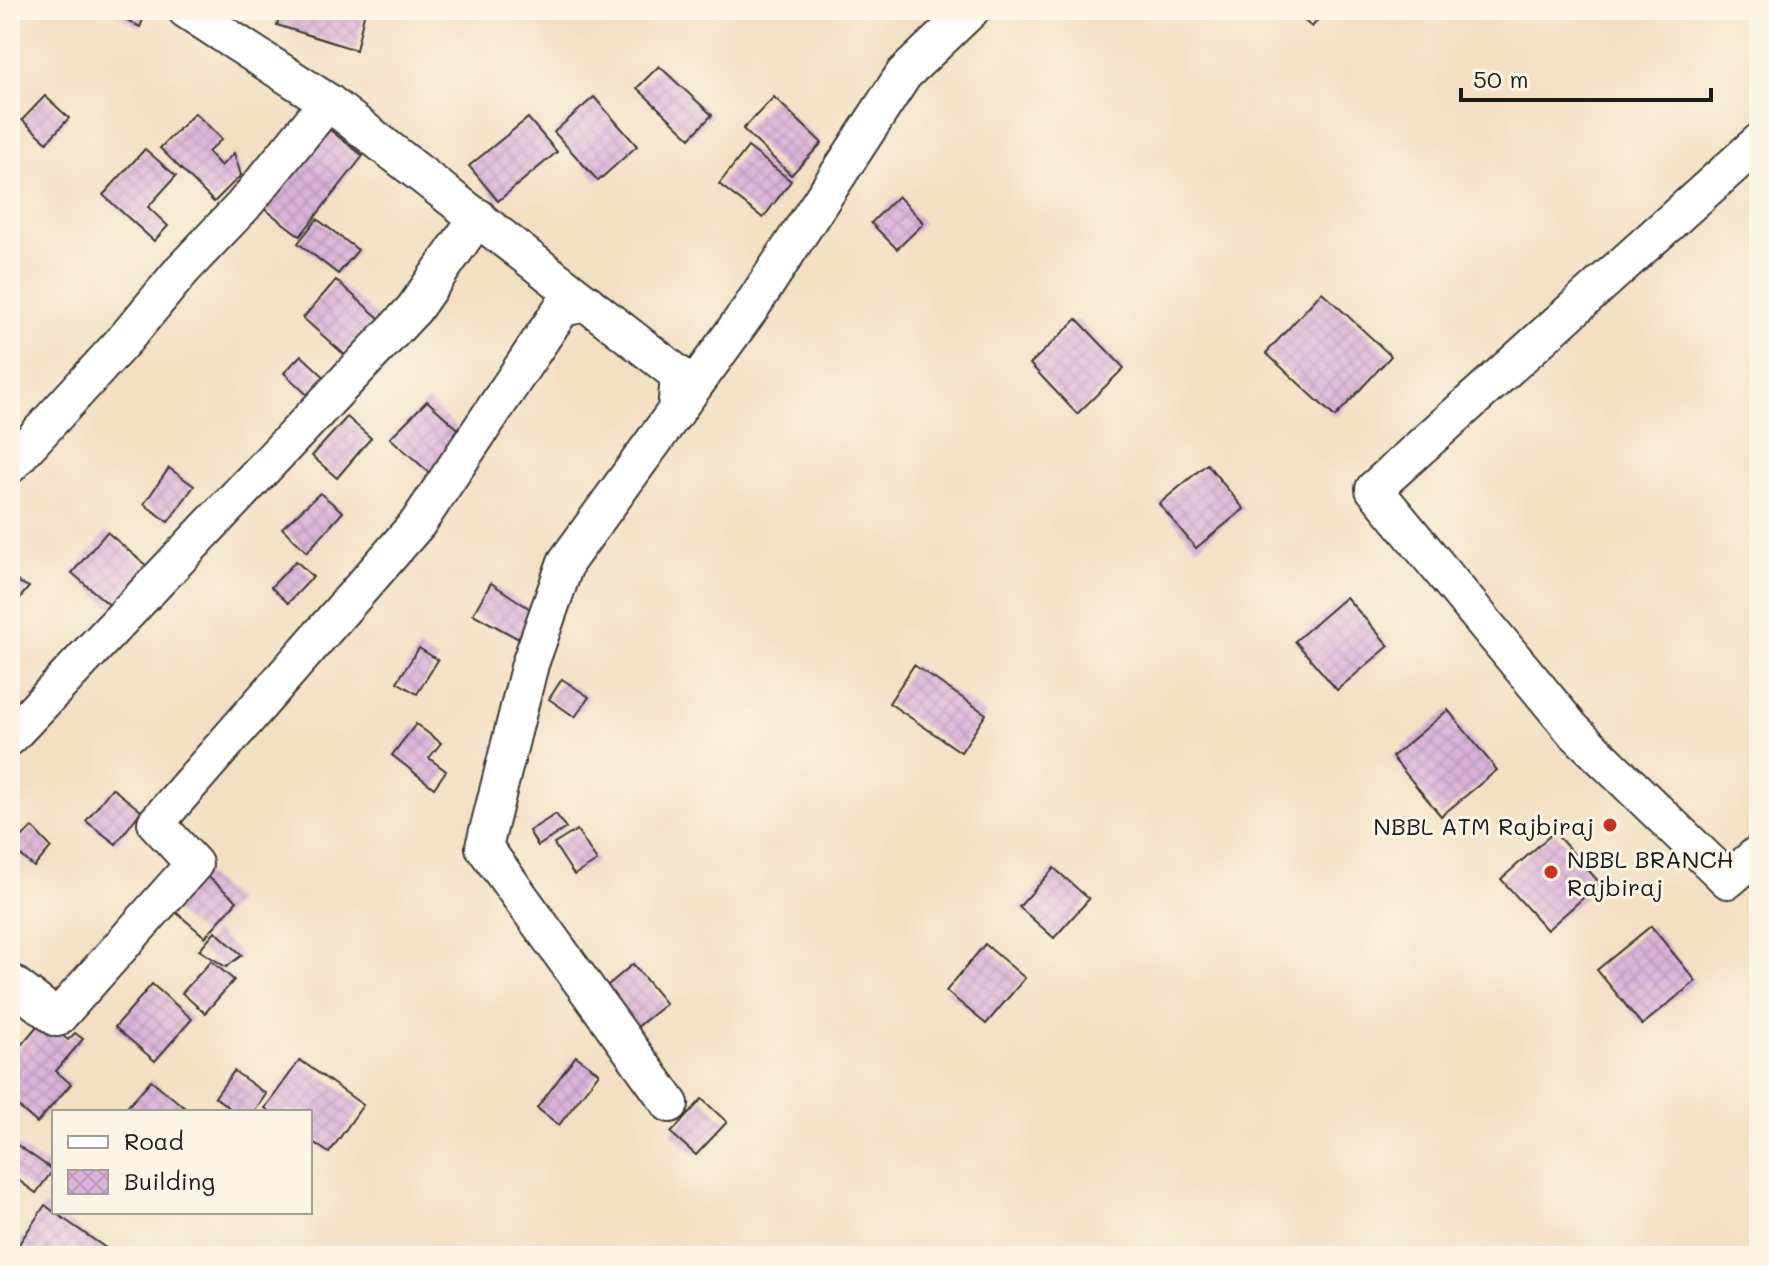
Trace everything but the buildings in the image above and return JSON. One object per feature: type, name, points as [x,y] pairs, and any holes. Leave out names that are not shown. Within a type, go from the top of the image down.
[{"type":"street","points":[[186,10],[328,102],[679,375],[676,412]]},
{"type":"street","points":[[670,1104],[484,847],[530,664],[566,562],[750,309],[904,74],[971,10]]},
{"type":"street","points":[[10,465],[126,338],[183,269],[243,206],[328,102]]},
{"type":"street","points":[[1759,142],[1374,489],[1572,729],[1728,880],[1759,853]]},
{"type":"street","points":[[10,737],[414,309],[478,217]]},
{"type":"street","points":[[10,982],[57,1018],[194,864],[156,823],[418,523],[562,308],[587,303]]},
{"type":"place","name":"NBBL ATM Rajbiraj","points":[[1610,825]]},
{"type":"place","name":"NBBL BRANCH Rajbiraj","points":[[1551,872]]}]
